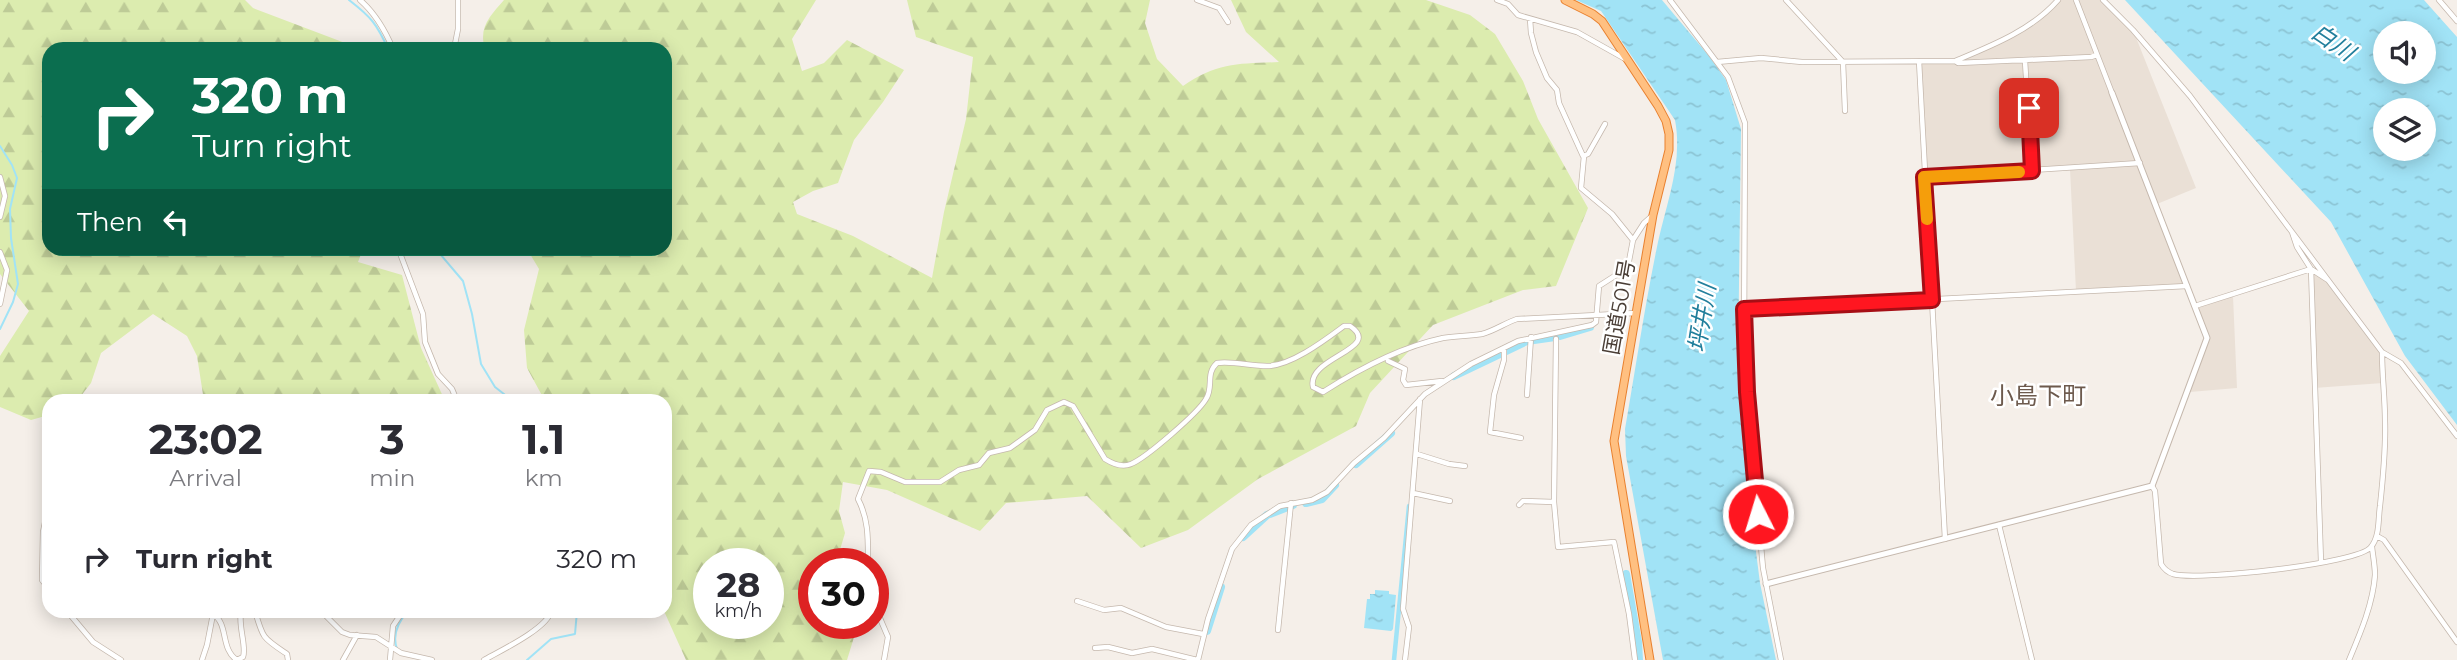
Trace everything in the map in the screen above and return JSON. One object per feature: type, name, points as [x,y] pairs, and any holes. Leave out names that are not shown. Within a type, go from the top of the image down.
[{"type":"highway","name":"国道501号","points":[[1565,0],[1602,21],[1658,106],[1669,134],[1665,172],[1653,215],[1614,442],[1650,660]]},
{"type":"street","points":[[360,0],[370,8],[385,29],[390,42]]},
{"type":"street","points":[[455,42],[458,0]]},
{"type":"street","points":[[1197,0],[1219,8],[1227,22]]},
{"type":"street","points":[[1497,0],[1508,4],[1518,15],[1577,32],[1628,60]]},
{"type":"street","points":[[1670,0],[1728,77],[1745,123],[1744,309],[1747,392],[1766,584],[1781,660]]},
{"type":"street","points":[[1786,0],[1843,62],[1845,111]]},
{"type":"street","points":[[1717,62],[1761,58],[1802,62],[1955,61],[1996,43],[2036,20],[2057,0]]},
{"type":"street","points":[[2076,0],[2207,338],[2152,486]]},
{"type":"street","points":[[2103,0],[2190,96],[2382,352],[2401,363],[2457,436]]},
{"type":"street","points":[[2439,0],[2457,21]]},
{"type":"street","points":[[1530,19],[1536,52],[1547,78],[1557,90],[1559,103],[1580,154],[1584,156]]},
{"type":"street","points":[[1955,61],[1958,64],[2097,55]]},
{"type":"street","points":[[1919,61],[1945,540]]},
{"type":"street","points":[[2025,61],[2032,171]]},
{"type":"street","points":[[1605,124],[1588,154],[1584,156],[1581,188],[1612,214],[1633,240]]},
{"type":"street","points":[[1924,177],[2140,163]]},
{"type":"street","points":[[0,177],[5,196],[0,217]]},
{"type":"street","points":[[1095,648],[1108,647],[1132,653],[1152,649],[1198,660],[1203,634],[1235,542],[1264,514],[1312,500],[1327,492],[1354,463],[1384,438],[1420,398],[1442,382],[1504,350],[1596,322],[1599,286],[1624,270],[1629,261],[1633,240],[1653,215]]},
{"type":"street","points":[[2292,232],[2297,247],[2311,269],[2328,280]]},
{"type":"street","points":[[0,251],[6,270],[0,304]]},
{"type":"street","points":[[401,256],[423,314],[425,342],[438,374],[454,394]]},
{"type":"street","points":[[2195,306],[2311,269]]},
{"type":"street","points":[[2311,269],[2321,562]]},
{"type":"street","points":[[1744,309],[2188,285]]},
{"type":"street","points":[[868,548],[866,514],[858,499],[869,471],[881,472],[905,482],[940,482],[959,470],[979,465],[989,453],[1010,448],[1035,430],[1047,410],[1064,402],[1073,406],[1105,459],[1113,464],[1131,464],[1179,428],[1206,399],[1209,375],[1217,363],[1269,366],[1278,364],[1317,346],[1344,326],[1350,326],[1358,334],[1356,346],[1334,358],[1312,377],[1314,387],[1323,392],[1348,375],[1404,350],[1442,338],[1482,334],[1517,320],[1636,313]]},
{"type":"street","points":[[1556,339],[1554,502],[1558,547],[1614,542],[1635,657]]},
{"type":"street","points":[[1527,395],[1532,340]]},
{"type":"street","points":[[1504,350],[1494,395],[1490,432],[1521,438]]},
{"type":"street","points":[[2152,486],[2155,491],[2161,564],[2172,573],[2246,573],[2358,555],[2372,546],[2377,536],[2385,422],[2382,352]]},
{"type":"street","points":[[1388,362],[1405,369],[1403,380],[1406,385],[1440,380],[1442,382]]},
{"type":"street","points":[[1405,660],[1409,627],[1403,609],[1420,398]]},
{"type":"street","points":[[1417,454],[1465,466]]},
{"type":"street","points":[[1766,584],[2152,486]]},
{"type":"street","points":[[1413,493],[1450,501]]},
{"type":"street","points":[[1519,505],[1523,501],[1554,502]]},
{"type":"street","points":[[1278,630],[1291,504]]},
{"type":"street","points":[[1999,525],[2032,660]]},
{"type":"street","points":[[2377,536],[2384,540],[2457,642]]},
{"type":"street","points":[[2349,660],[2366,613],[2375,575],[2372,546]]},
{"type":"street","points":[[1077,601],[1104,610],[1121,608],[1166,627],[1203,634]]},
{"type":"street","points":[[73,618],[93,642],[121,660]]},
{"type":"street","points":[[202,660],[212,618]]},
{"type":"street","points":[[217,618],[226,646],[237,660],[243,657],[245,652],[240,618]]},
{"type":"street","points":[[256,618],[259,630],[268,641],[287,654],[288,660]]},
{"type":"street","points":[[328,618],[342,632],[376,637],[401,653],[432,660]]},
{"type":"street","points":[[390,660],[393,626],[398,618]]},
{"type":"street","points":[[484,660],[549,618]]},
{"type":"street","points":[[343,660],[357,635]]},
{"type":"street","points":[[884,660],[888,639]]},
{"type":"street","points":[[489,660],[494,654]]},
{"type":"shaded area","points":[[2058,0],[2103,0],[2133,30],[2196,188],[2157,204],[2188,285],[2076,291],[2070,169],[1924,177],[1919,61],[1955,61],[1983,49],[2036,20]]},
{"type":"shaded area","points":[[2311,269],[2328,280],[2382,352],[2383,383],[2314,388]]},
{"type":"shaded area","points":[[2233,296],[2237,388],[2190,392],[2188,391],[2207,339],[2199,308]]},
{"type":"green space","points":[[0,0],[245,0],[253,8],[342,42],[42,42],[42,256],[360,256],[358,262],[402,275],[421,348],[442,394],[203,394],[197,356],[187,336],[153,314],[101,353],[91,383],[82,394],[42,394],[42,417],[31,420],[0,407],[0,356],[29,311],[0,274]]},
{"type":"green space","points":[[504,0],[816,0],[792,39],[802,71],[824,63],[847,40],[904,70],[854,140],[838,183],[813,191],[793,202],[797,214],[853,236],[932,278],[966,119],[973,57],[916,37],[907,0],[1150,0],[1145,23],[1157,59],[1183,86],[1218,68],[1279,62],[1246,32],[1231,0],[1426,0],[1470,15],[1495,34],[1523,81],[1538,119],[1588,208],[1556,286],[1523,290],[1433,325],[1370,393],[1356,426],[1258,479],[1188,530],[1141,548],[1087,496],[1006,503],[980,531],[887,490],[843,482],[839,511],[845,533],[840,548],[798,548],[798,639],[853,639],[847,660],[686,660],[667,618],[672,618],[672,394],[541,394],[527,368],[524,330],[539,269],[531,256],[672,256],[672,42],[483,42],[490,16]]},
{"type":"water","name":"坪井川","points":[[1576,0],[1662,0],[1726,80],[1741,129],[1738,363],[1751,513],[1760,583],[1776,660],[1663,660],[1626,456],[1625,429],[1653,265],[1676,166],[1675,120],[1601,11]]},
{"type":"water","name":"白川","points":[[2125,0],[2424,0],[2457,37],[2457,425],[2405,356],[2331,222]]},
{"type":"water","points":[[1375,590],[1389,591],[1389,594],[1396,595],[1391,631],[1364,628],[1367,599],[1370,599],[1370,594],[1375,594]]},
{"type":"waterway","points":[[349,0],[373,22],[384,42]]},
{"type":"waterway","points":[[0,146],[17,178],[10,209],[18,284],[0,329]]},
{"type":"waterway","points":[[442,256],[463,281],[481,364],[495,387],[504,394]]},
{"type":"waterway","points":[[1560,336],[1590,327]]},
{"type":"waterway","points":[[1454,376],[1527,341],[1555,337]]},
{"type":"waterway","points":[[1356,464],[1391,433]]},
{"type":"waterway","points":[[1306,503],[1322,499],[1335,485]]},
{"type":"waterway","points":[[1243,537],[1267,515],[1293,505]]},
{"type":"waterway","points":[[1394,660],[1409,506]]},
{"type":"waterway","points":[[1626,574],[1639,660]]},
{"type":"waterway","points":[[1207,631],[1221,587]]},
{"type":"waterway","points":[[397,649],[395,639],[403,618]]},
{"type":"waterway","points":[[527,660],[551,639],[575,634],[576,618]]},
{"type":"slow traffic","points":[[1927,219],[1924,177],[2019,172]]},
{"type":"district","name":"小島下町","points":[[2038,395]]},
{"type":"route","points":[[1758,514],[1744,350],[1744,309],[1932,300],[1924,177],[2032,171],[2029,108]]}]
